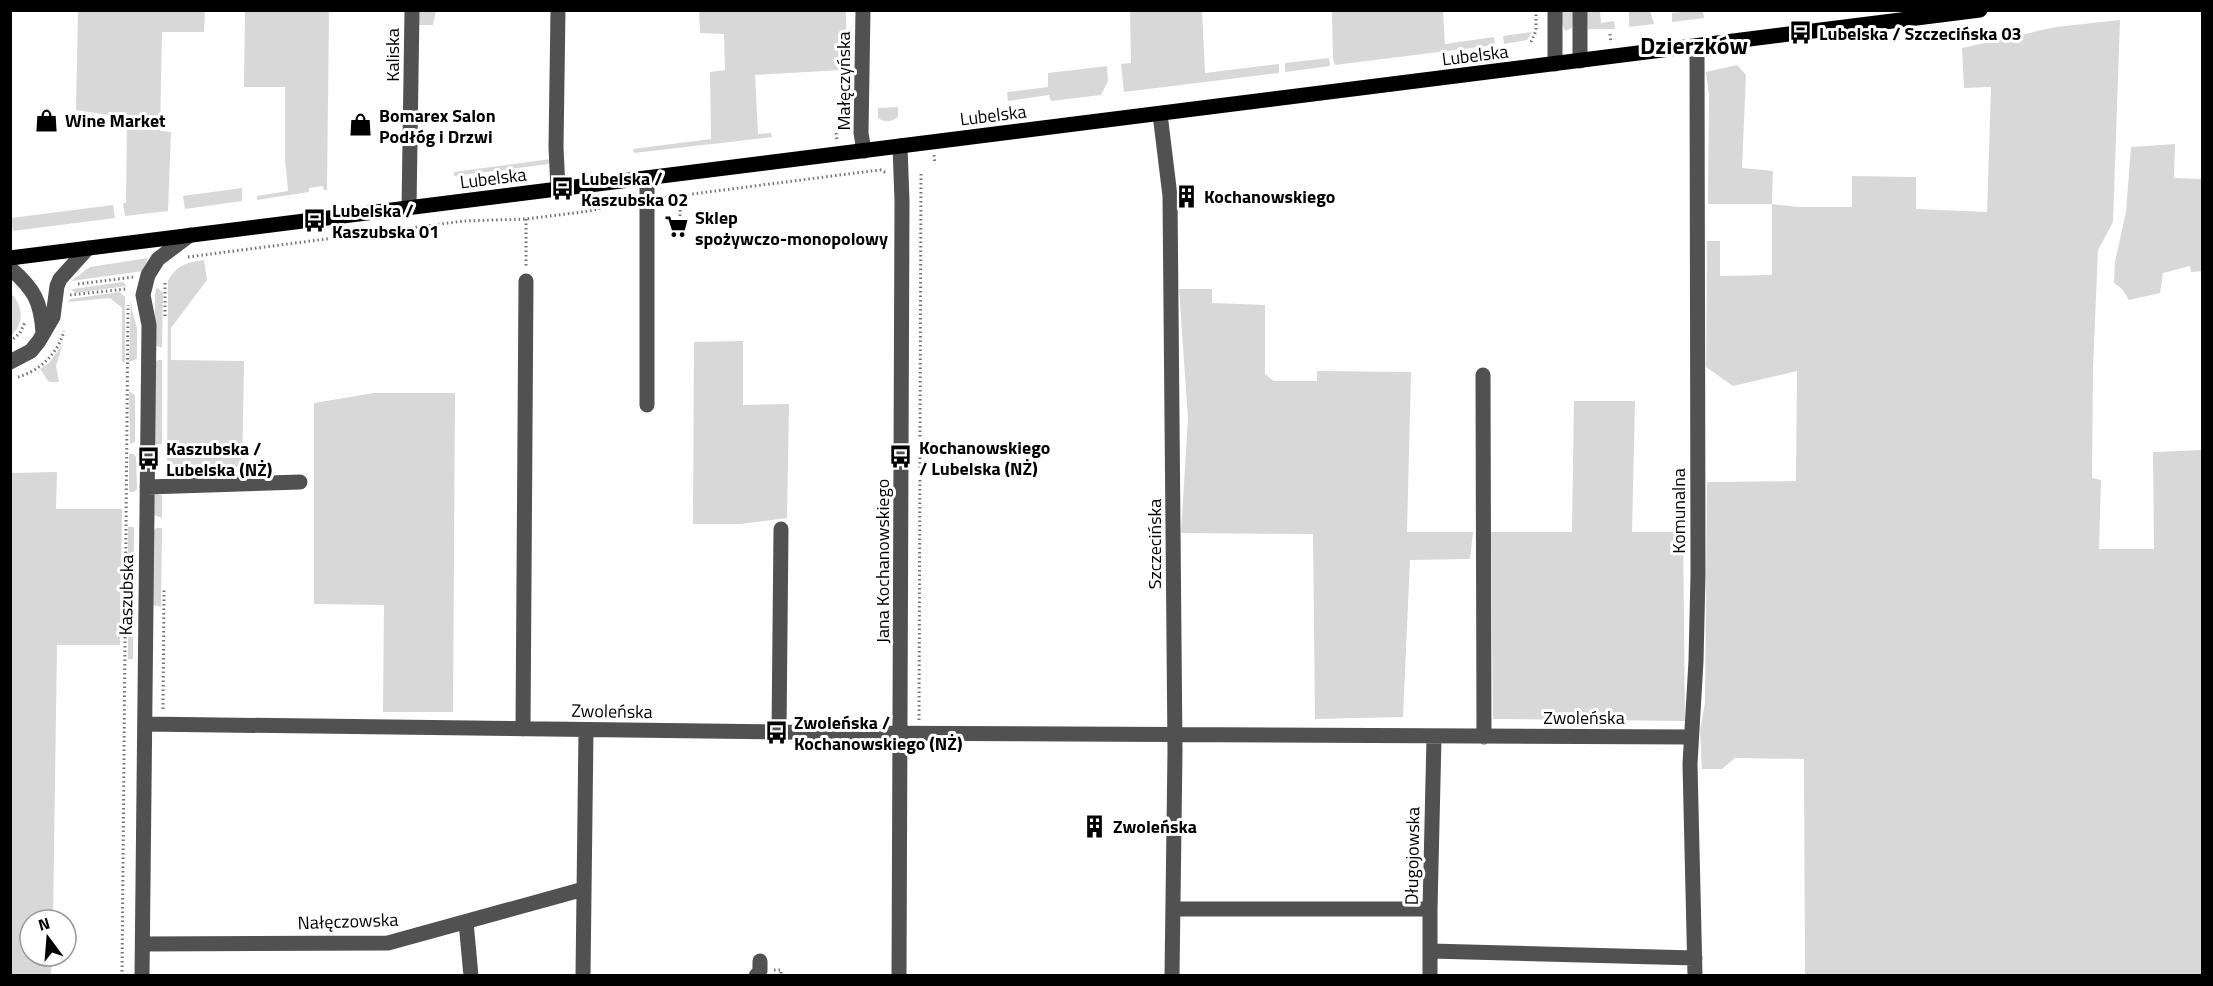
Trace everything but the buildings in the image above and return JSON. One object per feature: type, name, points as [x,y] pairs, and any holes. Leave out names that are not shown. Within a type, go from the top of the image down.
[{"type":"main road","name":"Lubelska","points":[[10,258],[1980,10]]},
{"type":"street","name":"Kaliska","points":[[409,208],[412,10]]},
{"type":"street","points":[[558,10],[556,147],[558,189]]},
{"type":"street","name":"Małęczyńska","points":[[863,10],[861,133],[864,151]]},
{"type":"street","points":[[1555,10],[1555,64]]},
{"type":"street","points":[[1580,10],[1580,61]]},
{"type":"street","name":"Komunalna","points":[[1695,975],[1690,764],[1698,575],[1697,46]]},
{"type":"street","name":"Szczecińska","points":[[1160,114],[1170,196],[1174,736],[1172,975]]},
{"type":"street","name":"Jana Kochanowskiego","points":[[899,975],[902,174],[900,146]]},
{"type":"street","points":[[646,405],[647,178]]},
{"type":"street","points":[[148,275],[158,258],[190,236]]},
{"type":"street","points":[[10,362],[31,351],[53,317],[60,279],[88,248]]},
{"type":"street","points":[[10,268],[25,280],[36,294],[43,333]]},
{"type":"street","name":"Kaszubska","points":[[142,975],[148,325],[143,295],[148,275]]},
{"type":"street","points":[[523,729],[526,281]]},
{"type":"street","points":[[1483,375],[1484,737]]},
{"type":"street","points":[[147,487],[300,482]]},
{"type":"street","points":[[778,732],[781,530]]},
{"type":"street","name":"Zwoleńska","points":[[145,724],[901,735],[1691,737]]},
{"type":"street","points":[[583,975],[586,730]]},
{"type":"street","name":"Długojowska","points":[[1430,975],[1434,738]]},
{"type":"street","name":"Nałęczowska","points":[[143,944],[388,943],[584,889]]},
{"type":"street","points":[[1173,909],[1430,909]]},
{"type":"street","points":[[466,922],[471,975]]},
{"type":"street","points":[[1430,951],[1695,958]]},
{"type":"path","points":[[1531,42],[1536,31],[1536,10]]},
{"type":"path","points":[[203,256],[456,222],[526,219],[590,211],[648,199],[871,171],[881,170],[889,176]]},
{"type":"path","points":[[921,173],[918,715],[919,720],[925,723]]},
{"type":"path","points":[[680,216],[681,195]]},
{"type":"path","points":[[526,219],[526,281]]},
{"type":"path","points":[[69,285],[148,275]]},
{"type":"path","points":[[67,295],[131,288]]},
{"type":"path","points":[[122,975],[128,372],[128,297],[126,289]]},
{"type":"path","points":[[10,342],[20,333],[26,317]]},
{"type":"path","points":[[164,578],[163,709],[167,713]]},
{"type":"shaded area","points":[[78,11],[205,11],[204,32],[162,32],[160,131],[171,132],[168,211],[125,216],[123,203],[126,203],[127,118],[76,110]]},
{"type":"shaded area","points":[[245,11],[329,11],[327,190],[324,190],[323,186],[309,188],[309,192],[257,200],[257,196],[288,191],[285,160],[285,87],[244,87]]},
{"type":"shaded area","points":[[419,11],[436,11],[433,25],[419,25]]},
{"type":"shaded area","points":[[699,11],[846,11],[846,75],[843,76],[843,70],[755,75],[758,134],[771,133],[772,137],[634,153],[633,149],[711,139],[710,72],[725,70],[724,34],[700,33]]},
{"type":"shaded area","points":[[1130,11],[1202,11],[1205,73],[1279,64],[1279,73],[1124,92],[1121,64],[1131,63]]},
{"type":"shaded area","points":[[1332,11],[1443,11],[1445,44],[1494,37],[1495,45],[1335,65]]},
{"type":"shaded area","points":[[1561,11],[1573,11],[1572,28],[1565,31],[1562,24]]},
{"type":"shaded area","points":[[1587,11],[1600,11],[1601,23],[1614,21],[1615,29],[1588,29]]},
{"type":"shaded area","points":[[1629,11],[1650,11],[1654,24],[1629,27]]},
{"type":"shaded area","points":[[1703,11],[1704,18],[1672,22],[1672,13]]},
{"type":"shaded area","points":[[2120,20],[2113,222],[2098,250],[2093,368],[2092,478],[2101,480],[2099,549],[2154,549],[2153,452],[2202,450],[2202,975],[1805,975],[1804,759],[1735,758],[1722,769],[1702,769],[1700,730],[1705,703],[1707,482],[1796,481],[1797,371],[1733,386],[1706,367],[1707,241],[1720,241],[1720,276],[1772,275],[1772,204],[1799,207],[1852,207],[1852,176],[1916,177],[1916,209],[1987,212],[1991,87],[1964,88],[1962,48],[2056,27]]},
{"type":"shaded area","points":[[1532,32],[1527,40],[1504,44],[1503,36]]},
{"type":"shaded area","points":[[1329,58],[1330,66],[1285,72],[1285,63]]},
{"type":"shaded area","points":[[1737,65],[1746,75],[1742,168],[1773,171],[1772,204],[1708,204],[1709,95],[1706,72]]},
{"type":"shaded area","points":[[1107,66],[1108,81],[1101,95],[1051,101],[1049,95],[1008,101],[1007,92],[1048,87],[1048,73]]},
{"type":"shaded area","points":[[898,107],[898,117],[895,119],[886,121],[878,118],[878,108]]},
{"type":"shaded area","points":[[2175,144],[2174,178],[2202,179],[2202,271],[2191,272],[2190,266],[2163,273],[2160,293],[2129,300],[2122,289],[2114,283],[2115,262],[2126,212],[2131,147]]},
{"type":"shaded area","points":[[551,159],[549,164],[454,176],[454,172]]},
{"type":"shaded area","points":[[242,188],[242,201],[185,209],[183,196]]},
{"type":"shaded area","points":[[113,205],[115,218],[13,231],[11,218]]},
{"type":"shaded area","points":[[148,258],[143,271],[71,281],[90,267]]},
{"type":"shaded area","points":[[204,260],[207,280],[171,328],[171,360],[244,361],[242,476],[225,480],[167,482],[168,281],[183,265]]},
{"type":"shaded area","points":[[123,282],[127,286],[76,293],[66,290]]},
{"type":"shaded area","points":[[158,288],[163,293],[162,348],[155,345],[155,294]]},
{"type":"shaded area","points":[[1179,289],[1212,289],[1212,303],[1265,305],[1265,374],[1274,381],[1317,381],[1317,371],[1411,372],[1407,532],[1473,532],[1470,559],[1410,560],[1403,717],[1315,719],[1313,534],[1181,533],[1188,419]]},
{"type":"shaded area","points":[[120,292],[125,297],[125,362],[122,362],[122,308],[110,298],[68,302],[70,299]]},
{"type":"shaded area","points":[[11,293],[18,304],[21,315],[18,326],[11,336]]},
{"type":"shaded area","points":[[131,296],[137,328],[137,359],[129,362]]},
{"type":"shaded area","points":[[743,341],[743,405],[789,404],[787,518],[740,524],[693,524],[694,342]]},
{"type":"shaded area","points":[[63,344],[56,366],[59,382],[49,382],[40,369],[49,363]]},
{"type":"shaded area","points":[[162,360],[162,444],[154,444],[155,362]]},
{"type":"shaded area","points":[[129,391],[135,395],[135,442],[130,444]]},
{"type":"shaded area","points":[[374,393],[455,393],[453,712],[383,712],[384,605],[314,604],[314,403]]},
{"type":"shaded area","points":[[1574,401],[1635,401],[1632,532],[1673,532],[1683,529],[1685,721],[1493,719],[1491,532],[1572,532]]},
{"type":"shaded area","points":[[129,454],[134,454],[136,457],[137,489],[134,492],[129,492]]},
{"type":"shaded area","points":[[57,472],[56,509],[122,509],[120,645],[57,645],[53,908],[18,908],[18,968],[51,968],[51,975],[11,975],[11,473]]},
{"type":"shaded area","points":[[155,494],[162,495],[162,518],[154,515]]},
{"type":"shaded area","points":[[128,527],[134,527],[133,659],[128,659]]},
{"type":"shaded area","points":[[162,528],[161,607],[152,605],[154,530]]},
{"type":"place","name":"Lubelska / Szczecińska 03","points":[[1801,33]]},
{"type":"place","name":"Wine Market","points":[[47,120]]},
{"type":"place","name":"Bomarex Salon Podłóg i Drzwi","points":[[361,125]]},
{"type":"place","name":"Lubelska / Kaszubska 02","points":[[563,188]]},
{"type":"place","name":"Kochanowskiego","points":[[1186,196]]},
{"type":"place","name":"Lubelska / Kaszubska 01","points":[[314,220]]},
{"type":"place","name":"Sklep spożywczo-monopolowy","points":[[677,227]]},
{"type":"place","name":"Kochanowskiego / Lubelska (NŻ)","points":[[901,457]]},
{"type":"place","name":"Kaszubska / Lubelska (NŻ)","points":[[148,458]]},
{"type":"place","name":"Zwoleńska / Kochanowskiego (NŻ)","points":[[776,732]]},
{"type":"place","name":"Zwoleńska","points":[[1095,826]]},
{"type":"district","name":"Dzierzków","points":[[1694,45]]}]
